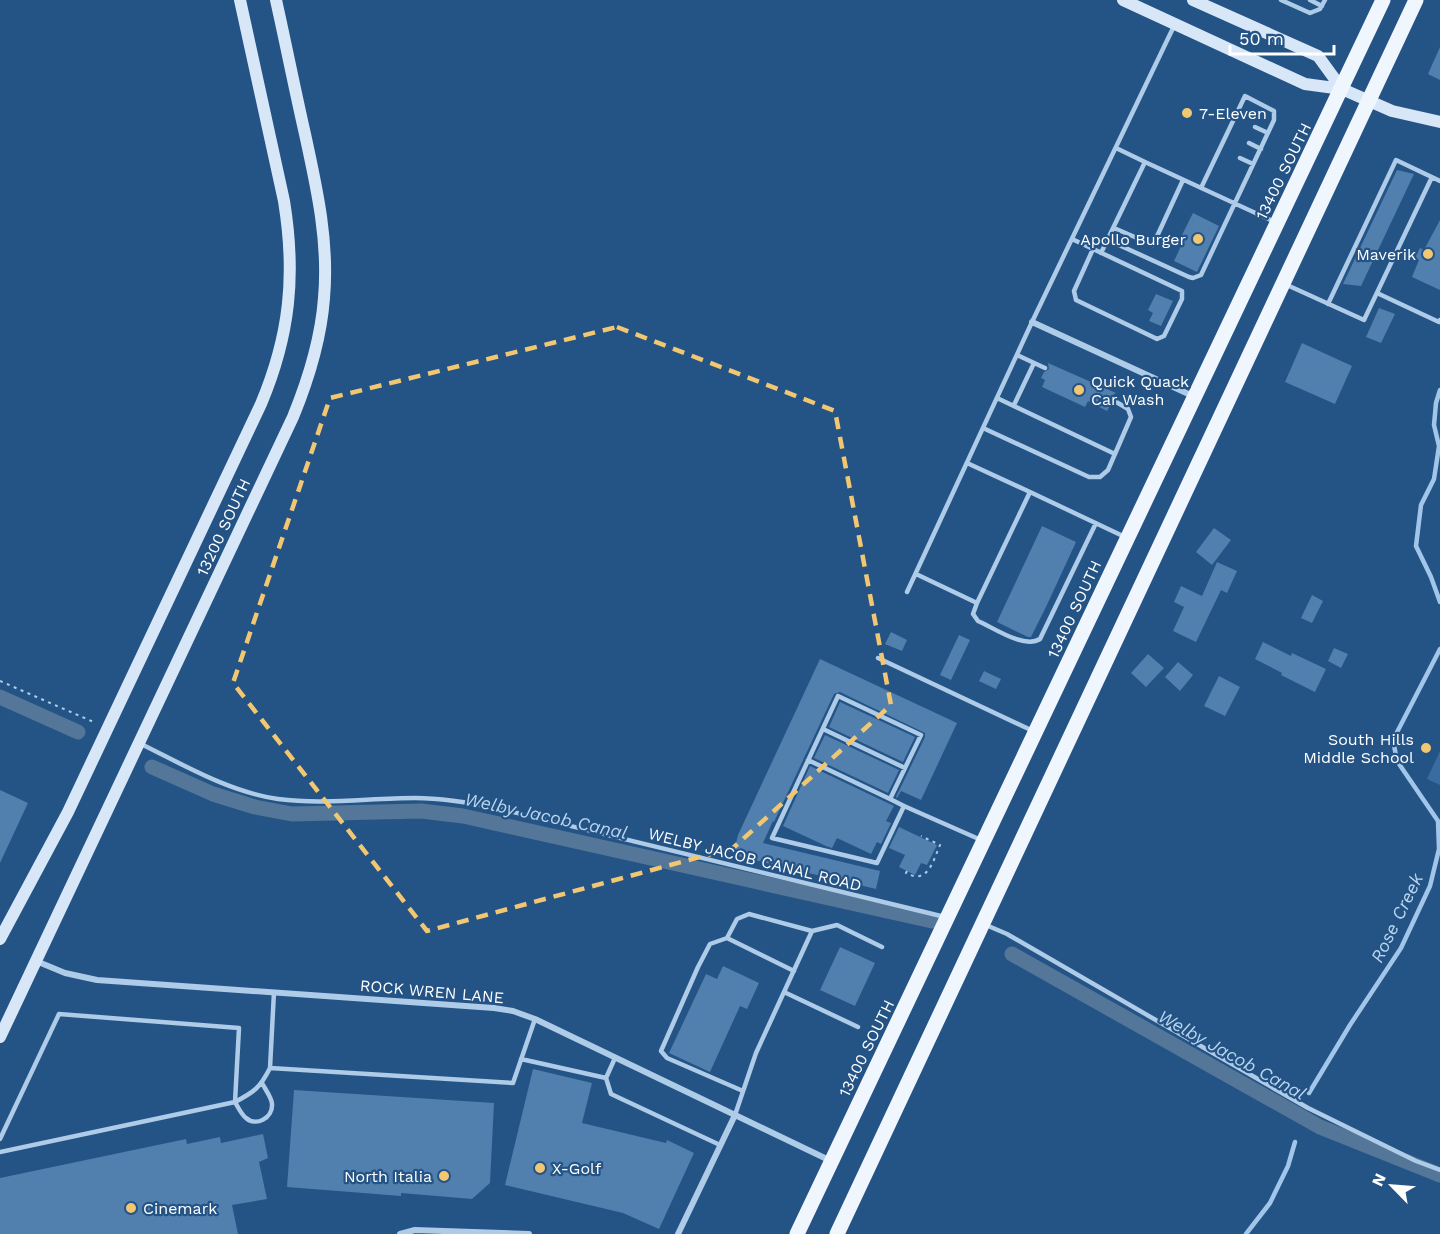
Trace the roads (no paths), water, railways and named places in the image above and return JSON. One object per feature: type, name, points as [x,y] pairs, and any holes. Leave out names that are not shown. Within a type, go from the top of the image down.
[{"type":"main road","name":"13400 SOUTH","points":[[797,1234],[1383,0]]},
{"type":"main road","points":[[837,1234],[1416,0]]},
{"type":"street","name":"13200 SOUTH","points":[[0,939],[53,842],[108,728],[261,404],[276,365],[286,324],[291,278],[289,232],[240,0]]},
{"type":"street","name":"13200 SOUTH","points":[[0,1037],[293,417],[318,342],[325,275],[322,213],[276,0]]},
{"type":"street","points":[[1124,0],[1305,84],[1342,89],[1396,113],[1440,122]]},
{"type":"street","points":[[1192,0],[1318,56],[1342,89]]},
{"type":"street","points":[[1032,322],[1195,397]]},
{"type":"street","name":"ROCK WREN LANE","points":[[36,961],[65,974],[98,980],[513,1011],[535,1019],[832,1161]]},
{"type":"street","points":[[678,1234],[735,1115]]},
{"type":"street","points":[[400,1234],[415,1230],[529,1234]]},
{"type":"lane","points":[[1281,0],[1310,13],[1322,6],[1325,0]]},
{"type":"lane","points":[[1310,0],[1322,6]]},
{"type":"lane","points":[[907,592],[1032,322],[1175,24]]},
{"type":"lane","points":[[1108,240],[1189,277],[1197,277],[1203,272],[1261,149],[1274,120],[1274,111],[1245,96],[1227,133],[1223,150],[1201,188]]},
{"type":"lane","points":[[1235,118],[1241,120]]},
{"type":"lane","points":[[1255,127],[1268,133]]},
{"type":"lane","points":[[1227,133],[1233,136]]},
{"type":"lane","points":[[1249,143],[1261,149]]},
{"type":"lane","points":[[1116,148],[1278,223]]},
{"type":"lane","points":[[1240,158],[1254,164]]},
{"type":"lane","points":[[1328,304],[1396,160],[1440,181]]},
{"type":"lane","points":[[1101,253],[1145,162]]},
{"type":"lane","points":[[1283,283],[1364,320],[1432,177]]},
{"type":"lane","points":[[1114,228],[1153,245],[1183,180]]},
{"type":"lane","points":[[1072,239],[1093,249],[1158,281],[1178,288],[1183,294],[1164,336],[1157,339],[1076,300],[1074,291],[1093,249]]},
{"type":"lane","points":[[1377,293],[1439,322],[1440,320]]},
{"type":"lane","points":[[1017,355],[1046,368]]},
{"type":"lane","points":[[1014,405],[1034,363]]},
{"type":"lane","points":[[997,398],[1115,454]]},
{"type":"lane","points":[[983,428],[1094,478],[1105,474],[1131,417],[1128,409],[1113,400]]},
{"type":"lane","points":[[967,463],[1128,538]]},
{"type":"lane","points":[[1030,492],[977,603],[973,614],[978,621],[1023,642],[1035,643],[1040,639],[1096,523]]},
{"type":"lane","points":[[916,574],[977,603]]},
{"type":"lane","points":[[878,658],[1035,732]]},
{"type":"lane","points":[[890,799],[921,735],[838,696],[772,838],[877,863],[904,806]]},
{"type":"lane","points":[[823,729],[905,768]]},
{"type":"lane","name":"WELBY JACOB CANAL ROAD","points":[[139,743],[232,788],[278,799],[331,802],[415,798],[458,800],[948,918]]},
{"type":"lane","points":[[808,760],[984,841]]},
{"type":"lane","points":[[743,1091],[667,1058],[661,1051],[710,944],[727,938],[736,919],[749,914],[812,931],[837,925],[882,947]]},
{"type":"lane","points":[[982,924],[1008,934],[1308,1108],[1416,1161],[1440,1170]]},
{"type":"lane","points":[[735,1115],[756,1053],[812,931]]},
{"type":"lane","points":[[727,938],[794,971]]},
{"type":"lane","points":[[0,1152],[235,1102],[253,1093],[262,1083],[270,1068],[274,992]]},
{"type":"lane","points":[[784,992],[858,1027]]},
{"type":"lane","points":[[0,1139],[59,1014],[239,1028],[235,1102],[247,1119],[255,1122],[266,1119],[273,1102],[262,1083]]},
{"type":"lane","points":[[270,1068],[513,1083],[535,1019]]},
{"type":"lane","points":[[615,1058],[606,1078],[611,1094],[720,1146]]},
{"type":"lane","points":[[521,1059],[606,1078]]},
{"type":"waterway","name":"Rose Creek","points":[[1440,390],[1434,425],[1439,446],[1434,479],[1421,505],[1416,546],[1440,602]]},
{"type":"waterway","name":"Rose Creek","points":[[1309,1093],[1350,1025],[1401,948],[1430,886],[1439,849],[1438,821],[1397,761],[1393,740],[1440,649]]},
{"type":"waterway","name":"Welby Jacob Canal","points":[[0,697],[78,732]]},
{"type":"waterway","name":"Welby Jacob Canal","points":[[152,767],[213,794],[255,807],[292,814],[421,811],[463,816],[932,921]]},
{"type":"waterway","name":"Welby Jacob Canal","points":[[1012,954],[1320,1127],[1440,1175]]},
{"type":"waterway","name":"Rose Creek","points":[[1246,1234],[1270,1203],[1288,1166],[1295,1142]]},
{"type":"place","name":"7-Eleven","points":[[1187,113]]},
{"type":"place","name":"Apollo Burger","points":[[1198,239]]},
{"type":"place","name":"Maverik","points":[[1428,254]]},
{"type":"place","name":"Quick Quack Car Wash","points":[[1079,390]]},
{"type":"place","name":"South Hills Middle School","points":[[1426,748]]},
{"type":"place","name":"X-Golf","points":[[540,1168]]},
{"type":"place","name":"North Italia","points":[[444,1176]]},
{"type":"place","name":"Cinemark","points":[[131,1208]]}]
